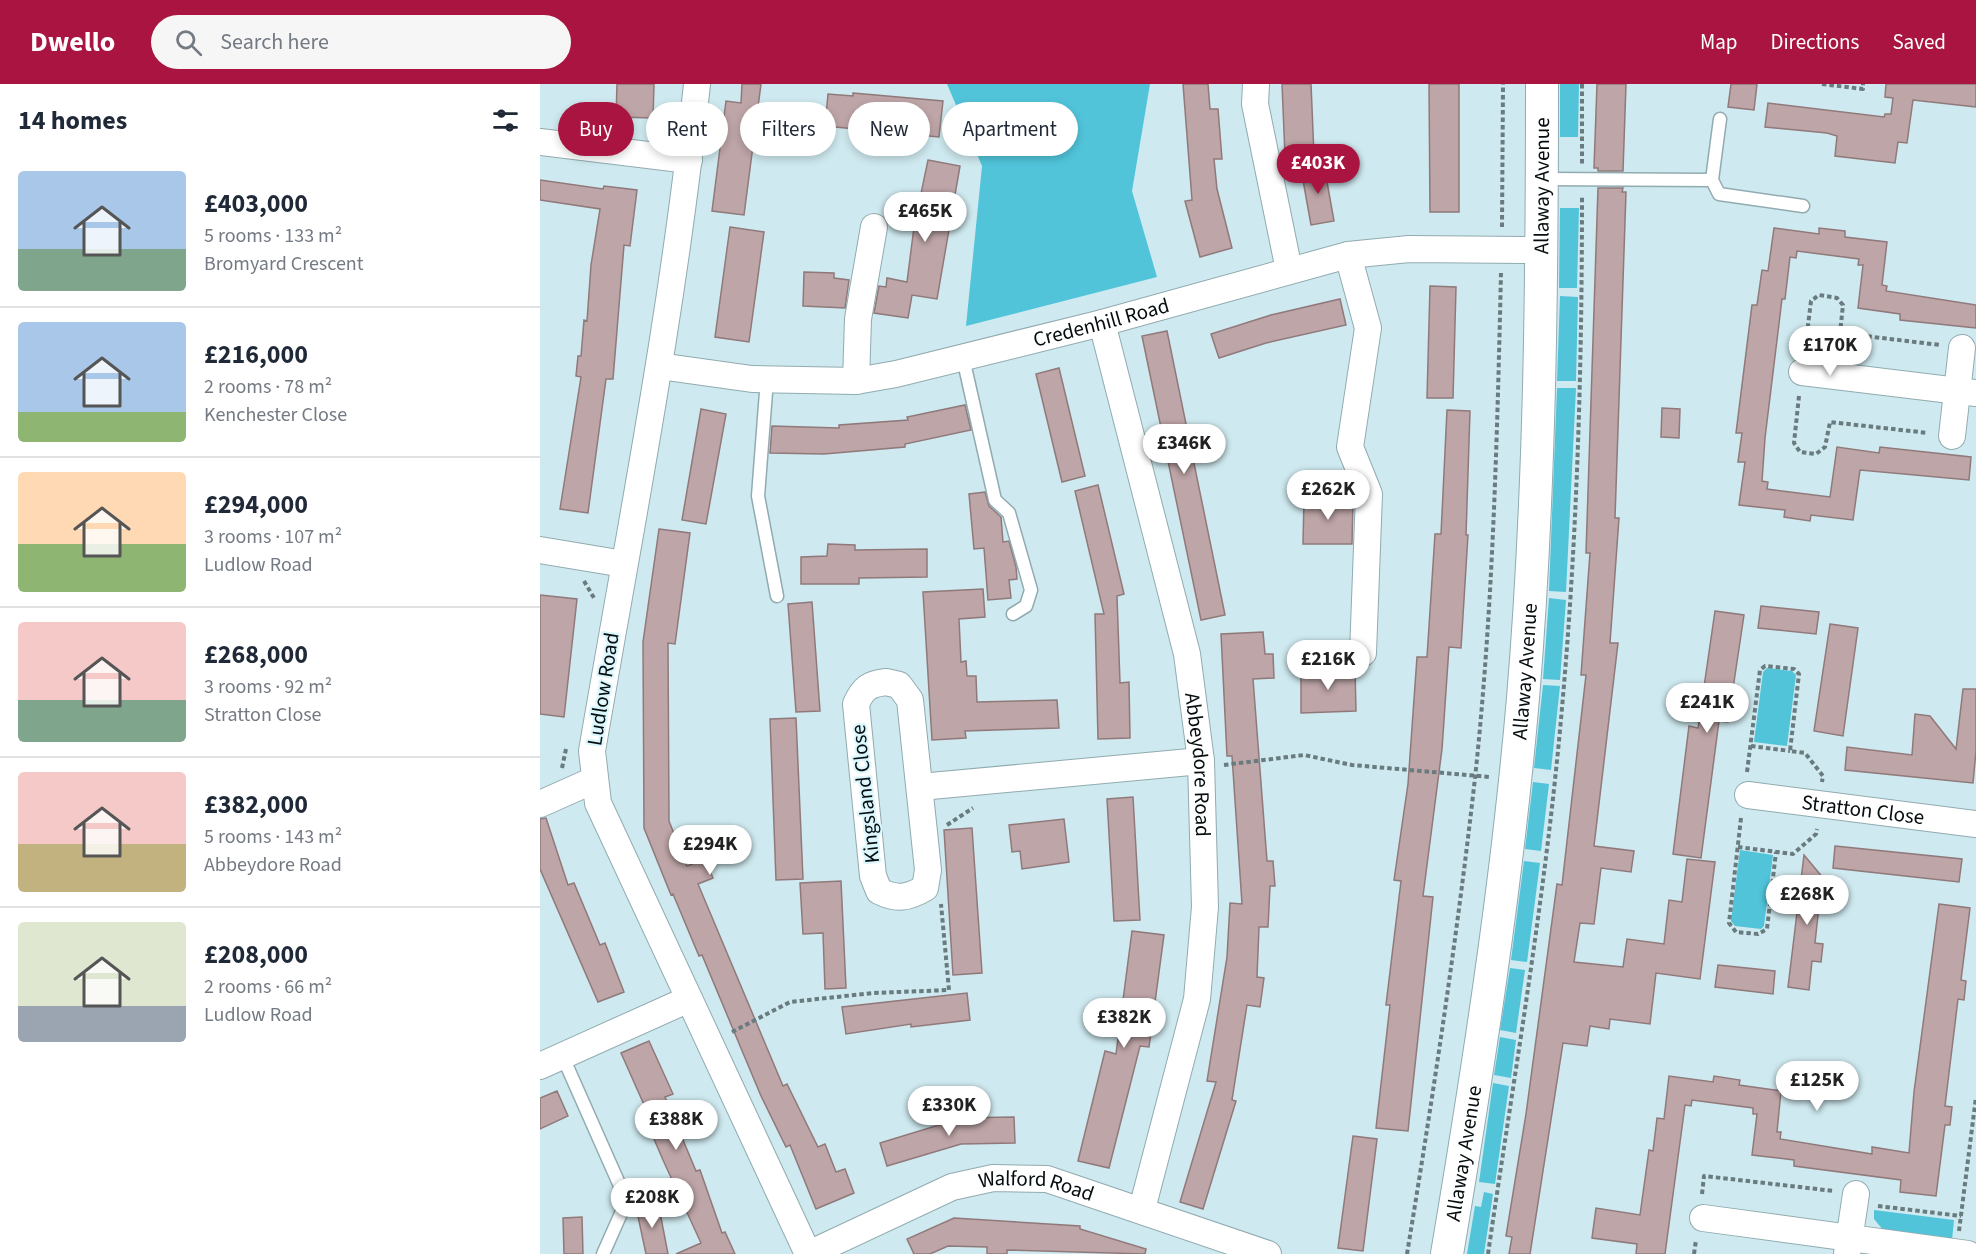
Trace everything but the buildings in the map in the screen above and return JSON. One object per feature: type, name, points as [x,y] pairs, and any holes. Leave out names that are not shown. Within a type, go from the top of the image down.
[{"type":"street","name":"Ludlow Road","points":[[697,84],[689,160],[658,366],[592,751],[594,780],[597,803],[809,1254]]},
{"type":"street","points":[[1256,84],[1255,104],[1289,270]]},
{"type":"street","name":"Allaway Avenue","points":[[1447,1254],[1483,1029],[1515,779],[1539,449],[1542,84]]},
{"type":"street","points":[[540,142],[689,160]]},
{"type":"street","points":[[856,381],[858,319],[874,227]]},
{"type":"street","name":"Credenhill Road","points":[[658,366],[767,379],[856,381],[963,358],[1102,323],[1348,255],[1389,249],[1541,250]]},
{"type":"street","points":[[1348,255],[1368,328],[1350,447],[1369,494],[1363,653]]},
{"type":"street","name":"Abbeydore Road","points":[[1102,323],[1187,654],[1201,764],[1205,908],[1197,999],[1142,1209]]},
{"type":"street","points":[[1952,436],[1966,392],[1962,348]]},
{"type":"street","points":[[1802,372],[1966,392]]},
{"type":"street","points":[[540,550],[624,564]]},
{"type":"street","name":"Kingsland Close","points":[[874,683],[899,685],[910,700],[920,787],[928,870],[924,888],[911,896],[894,898],[879,891],[873,876],[856,704],[862,689],[874,683]]},
{"type":"street","points":[[920,787],[1201,764]]},
{"type":"street","points":[[540,804],[594,780]]},
{"type":"street","name":"Stratton Close","points":[[1748,795],[1976,824]]},
{"type":"street","points":[[551,1060],[688,999]]},
{"type":"street","name":"Walford Road","points":[[809,1254],[952,1187],[993,1178],[1047,1179],[1142,1209],[1268,1254]]},
{"type":"street","points":[[1849,1246],[1856,1194]]},
{"type":"street","points":[[1700,1217],[1849,1246],[1962,1253]]},
{"type":"lane","points":[[1720,119],[1712,180],[1719,194],[1803,206]]},
{"type":"lane","points":[[1542,179],[1712,180]]},
{"type":"lane","points":[[963,358],[995,500],[1009,513],[1031,590],[1026,606],[1013,614]]},
{"type":"lane","points":[[767,379],[758,496],[777,596]]},
{"type":"lane","points":[[551,1060],[624,1195],[623,1209],[603,1254]]},
{"type":"path","points":[[1407,1254],[1446,1010],[1475,776],[1496,513],[1503,84]]},
{"type":"path","points":[[1822,84],[1863,89],[1863,84]]},
{"type":"path","points":[[582,579],[595,599]]},
{"type":"path","points":[[561,775],[568,740]]},
{"type":"path","points":[[1751,746],[1790,751]]},
{"type":"path","points":[[1201,764],[1304,755],[1352,765],[1515,779]]},
{"type":"path","points":[[939,831],[981,803]]},
{"type":"path","points":[[1738,847],[1776,852]]},
{"type":"path","points":[[710,1044],[790,1002],[873,993],[949,990],[941,899]]},
{"type":"path","points":[[1962,1253],[1961,1216],[1976,1097]]},
{"type":"path","points":[[1694,1254],[1704,1176],[1878,1197],[1876,1206],[1961,1216]]},
{"type":"shaded area","points":[[947,84],[1150,84],[1132,191],[1157,277],[966,326],[982,166],[978,156],[1078,156],[1078,102],[955,102]]},
{"type":"shaded area","points":[[1560,84],[1579,84],[1578,137],[1560,137]]},
{"type":"shaded area","points":[[1560,208],[1579,208],[1577,288],[1559,288]]},
{"type":"shaded area","points":[[1560,296],[1578,297],[1576,381],[1557,381]]},
{"type":"shaded area","points":[[1557,388],[1576,388],[1566,592],[1549,591]]},
{"type":"shaded area","points":[[1549,598],[1566,600],[1560,680],[1543,679]]},
{"type":"shaded area","points":[[1767,668],[1792,671],[1796,675],[1787,746],[1754,742],[1763,672]]},
{"type":"shaded area","points":[[1543,685],[1560,686],[1551,770],[1534,768]]},
{"type":"shaded area","points":[[1533,782],[1549,784],[1541,851],[1525,849]]},
{"type":"shaded area","points":[[1740,850],[1773,855],[1764,926],[1761,929],[1735,926],[1731,921]]},
{"type":"shaded area","points":[[1524,861],[1540,863],[1527,962],[1511,960]]},
{"type":"shaded area","points":[[1510,968],[1525,970],[1516,1033],[1500,1030]]},
{"type":"shaded area","points":[[1500,1037],[1516,1040],[1511,1078],[1494,1075]]},
{"type":"shaded area","points":[[1493,1083],[1509,1086],[1495,1184],[1479,1182]]},
{"type":"shaded area","points":[[1484,1192],[1493,1194],[1484,1254],[1467,1254],[1475,1206],[1481,1207]]},
{"type":"shaded area","points":[[1874,1210],[1954,1220],[1952,1240],[1884,1231],[1874,1219]]}]
